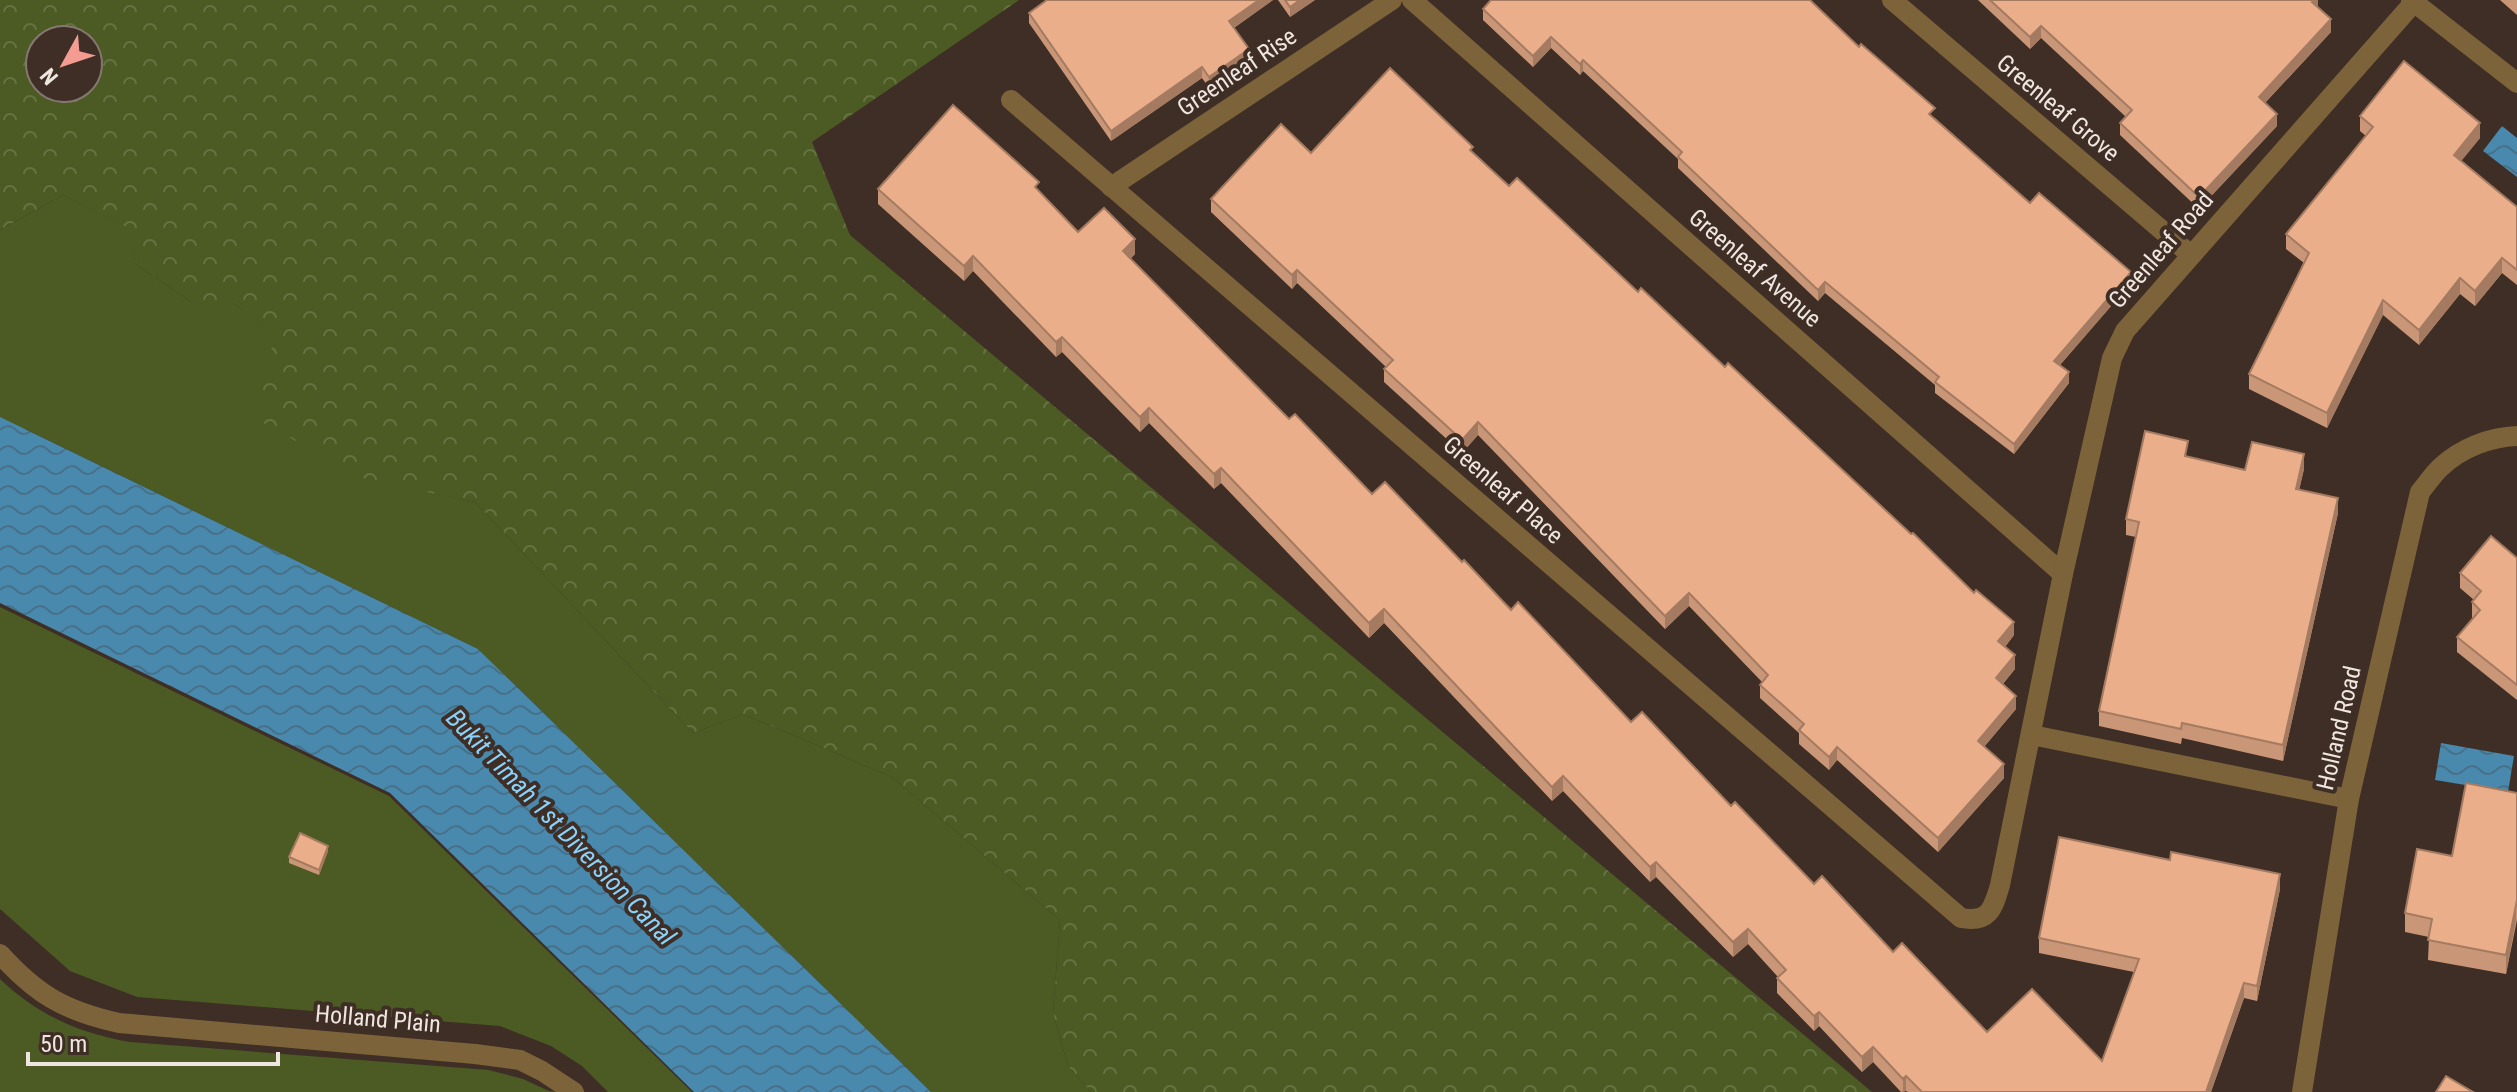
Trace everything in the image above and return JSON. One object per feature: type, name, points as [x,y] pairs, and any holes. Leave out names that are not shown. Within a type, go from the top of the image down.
[{"type":"street","name":"Greenleaf Rise","points":[[1111,187],[1392,0]]},
{"type":"street","name":"Greenleaf Avenue","points":[[1412,0],[2063,574]]},
{"type":"street","name":"Greenleaf Grove","points":[[1892,0],[2191,255]]},
{"type":"street","name":"Greenleaf Road","points":[[1961,918],[1972,920],[1985,917],[1994,905],[2112,358],[2125,331],[2413,1]]},
{"type":"street","points":[[2413,1],[2517,83]]},
{"type":"street","name":"Greenleaf Place","points":[[1011,100],[1961,918]]},
{"type":"street","name":"Holland Road","points":[[2302,1092],[2349,799],[2420,492],[2440,467],[2474,445],[2517,436]]},
{"type":"street","points":[[2032,735],[2349,799]]},
{"type":"street","name":"Holland Plain","points":[[0,954],[23,980],[85,1016],[119,1023],[520,1060],[574,1092]]},
{"type":"green space","points":[[0,0],[1019,0],[812,142],[850,235],[1872,1092],[1091,1092],[1068,1066],[1053,1013],[1060,920],[892,777],[743,714],[693,733],[475,502],[365,479],[256,419],[275,333],[232,303],[193,303],[137,265],[128,228],[63,195],[0,230]]},
{"type":"green space","points":[[63,195],[129,228],[137,265],[193,303],[232,303],[276,333],[365,478],[475,502],[693,733],[743,714],[892,777],[1060,920],[1053,1013],[1068,1066],[1091,1092],[931,1092],[478,649],[25,429],[0,483],[0,230]]},
{"type":"green space","points":[[0,607],[389,796],[692,1092],[608,1092],[582,1066],[551,1046],[500,1026],[137,997],[70,971],[0,909]]},
{"type":"green space","points":[[0,979],[29,1003],[60,1021],[130,1042],[489,1070],[523,1079],[549,1091],[564,1092],[0,1092]]},
{"type":"water","points":[[2502,126],[2517,138],[2517,177],[2483,151]]},
{"type":"water","name":"Bukit Timah 1st Diversion Canal","points":[[0,417],[478,649],[931,1092],[694,1092],[390,793],[0,603]]},
{"type":"water","points":[[2441,743],[2514,756],[2508,792],[2435,780]]},
{"type":"building","points":[[1047,0],[1259,0],[1229,21],[1249,49],[1209,77],[1202,67],[1111,131],[1029,13]]},
{"type":"building","points":[[1285,0],[1300,0],[1290,7]]},
{"type":"building","points":[[1491,0],[1810,0],[1859,47],[1861,44],[1935,108],[1929,114],[2030,203],[2039,193],[2131,272],[2054,361],[2069,372],[2014,444],[1935,382],[1939,377],[1825,282],[1818,290],[1678,157],[1682,152],[1583,60],[1580,64],[1551,37],[1533,56],[1483,9]]},
{"type":"building","points":[[1990,0],[2315,0],[2312,2],[2331,19],[2259,97],[2277,114],[2199,197],[2120,123],[2132,110],[2041,26],[2030,37]]},
{"type":"building","points":[[2404,61],[2480,123],[2454,155],[2517,207],[2517,270],[2502,258],[2475,291],[2460,278],[2419,330],[2383,300],[2327,413],[2249,374],[2309,253],[2286,234],[2373,127],[2360,116]]},
{"type":"building","points":[[1390,68],[1509,186],[1517,178],[1638,292],[1641,288],[1725,367],[1728,363],[1974,593],[1976,590],[2014,622],[1998,641],[2015,655],[1996,678],[2016,696],[1978,741],[2004,764],[1938,838],[1837,747],[1829,757],[1799,730],[1804,724],[1760,685],[1768,675],[1689,593],[1665,616],[1478,422],[1462,440],[1384,369],[1393,360],[1297,270],[1292,275],[1211,199],[1281,124],[1311,153]]},
{"type":"building","points":[[953,105],[1039,182],[1035,187],[1078,232],[1104,208],[1135,239],[1123,251],[1289,419],[1295,414],[1372,494],[1385,482],[1511,610],[1518,602],[1631,722],[1642,712],[1731,806],[1735,802],[1814,884],[1822,876],[1893,952],[1902,943],[1987,1032],[2032,989],[2102,1061],[2139,959],[2039,938],[2059,837],[2170,860],[2171,852],[2280,874],[2257,986],[2244,983],[2206,1092],[1922,1092],[1906,1076],[1903,1079],[1873,1047],[1862,1057],[1819,1012],[1814,1016],[1777,978],[1786,970],[1748,929],[1733,942],[1656,862],[1650,867],[1563,776],[1552,787],[1384,609],[1369,623],[1221,468],[1214,474],[1149,408],[1140,417],[1062,337],[1056,342],[973,256],[964,266],[878,189]]},
{"type":"building","points":[[2145,431],[2188,441],[2185,456],[2245,470],[2252,442],[2304,454],[2296,489],[2338,498],[2283,745],[2182,723],[2181,729],[2099,711],[2139,522],[2126,519]]},
{"type":"building","points":[[2491,536],[2517,558],[2517,685],[2457,637],[2480,610],[2472,602],[2481,591],[2460,573]]},
{"type":"building","points":[[2466,783],[2517,793],[2517,900],[2506,955],[2428,940],[2432,919],[2405,913],[2417,849],[2452,856]]},
{"type":"building","points":[[300,833],[328,846],[319,870],[289,857]]},
{"type":"building","points":[[2446,1076],[2473,1092],[2436,1092]]}]
